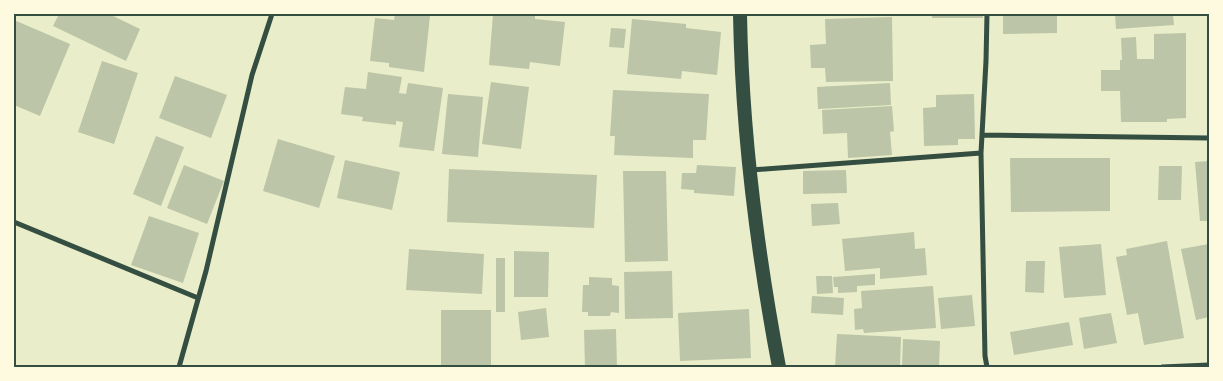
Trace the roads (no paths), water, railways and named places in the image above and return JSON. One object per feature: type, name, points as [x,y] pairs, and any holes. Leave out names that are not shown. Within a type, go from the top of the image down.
[{"type":"highway","points":[[740,14],[740,50],[759,252],[779,367]]},
{"type":"street","points":[[179,367],[198,298],[252,75],[272,14]]},
{"type":"street","points":[[987,14],[980,153],[982,281],[987,367]]},
{"type":"street","points":[[982,135],[1209,138]]},
{"type":"street","points":[[750,170],[980,153]]},
{"type":"street","points":[[14,222],[198,298]]},
{"type":"street","points":[[1162,367],[1209,365]]}]
